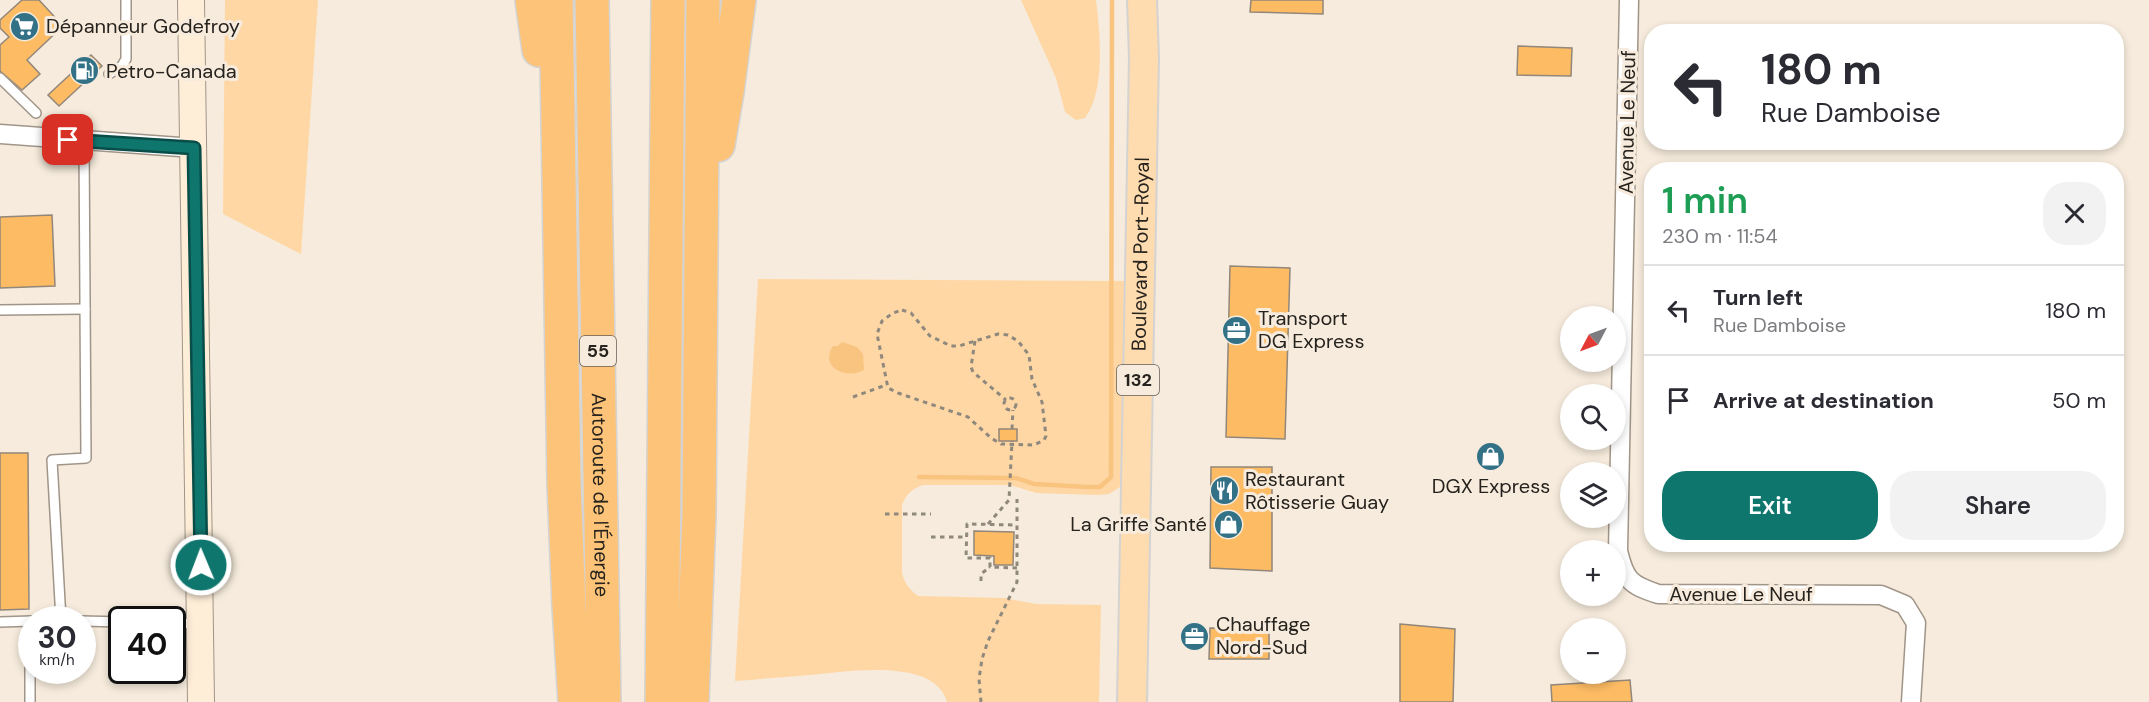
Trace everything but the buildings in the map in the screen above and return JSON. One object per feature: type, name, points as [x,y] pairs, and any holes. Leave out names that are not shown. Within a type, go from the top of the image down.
[{"type":"highway","points":[[532,0],[559,176]]},
{"type":"highway","points":[[556,0],[565,505],[575,702]]},
{"type":"highway","name":"Autoroute de l'Énergie","points":[[592,0],[604,702]]},
{"type":"highway","points":[[662,702],[668,0]]},
{"type":"highway","points":[[692,702],[699,526],[703,0]]},
{"type":"highway","points":[[702,236],[727,92],[739,0]]},
{"type":"main road","name":"Boulevard Port-Royal","points":[[1132,702],[1144,58],[1142,0]]},
{"type":"main road","name":"Boulevard Port-Royal","points":[[1144,58],[1149,0]]},
{"type":"street","points":[[191,0],[201,702]]},
{"type":"street","name":"Avenue Le Neuf","points":[[1629,0],[1618,551],[1623,570],[1636,587],[1658,594],[1881,595],[1905,605],[1916,623],[1911,702]]},
{"type":"street","points":[[0,134],[194,148]]},
{"type":"lane","points":[[109,74],[122,66],[126,59],[126,0]]},
{"type":"lane","points":[[0,78],[36,113]]},
{"type":"lane","points":[[60,606],[52,460],[86,458],[84,141]]},
{"type":"lane","points":[[0,310],[85,309]]},
{"type":"lane","points":[[0,622],[18,621]]},
{"type":"lane","points":[[186,623],[201,624]]},
{"type":"lane","points":[[30,684],[30,702]]},
{"type":"path","points":[[902,310],[911,313],[930,336],[955,346],[998,334],[1008,335],[1018,340],[1029,355],[1032,379],[1042,402],[1046,438],[1034,445],[998,443],[968,417],[890,390],[886,385],[877,334],[882,321],[893,313],[902,310]]},
{"type":"path","points":[[975,341],[971,367],[973,372],[1006,400]]},
{"type":"path","points":[[853,397],[886,385]]},
{"type":"path","points":[[1006,400],[1011,398],[1016,400],[1017,406],[1013,410],[1012,429]]},
{"type":"path","points":[[1006,400],[1005,408],[1013,410]]},
{"type":"path","points":[[987,524],[1009,500],[1012,443]]},
{"type":"path","points":[[981,702],[979,679],[982,659],[988,641],[1017,582],[1017,499]]},
{"type":"path","points":[[885,514],[931,514]]},
{"type":"path","points":[[990,567],[990,558],[966,558],[967,524],[1017,525]]},
{"type":"path","points":[[1009,525],[1009,532]]},
{"type":"path","points":[[931,537],[966,537]]},
{"type":"path","points":[[981,581],[981,574],[990,567],[1017,568]]},
{"type":"shaded area","points":[[225,0],[318,0],[301,254],[223,214]]},
{"type":"shaded area","points":[[1021,0],[1096,0],[1100,45],[1099,77],[1092,106],[1085,118],[1076,120],[1065,112],[1056,78]]},
{"type":"shaded area","points":[[758,279],[1127,281],[1123,485],[1109,494],[1099,495],[1036,493],[1010,485],[923,485],[910,492],[902,505],[902,573],[908,586],[918,596],[1004,598],[1036,604],[1101,605],[1099,702],[947,702],[939,688],[925,678],[907,672],[886,670],[844,671],[735,681]]},
{"type":"shaded area","points":[[842,342],[857,347],[863,354],[864,370],[857,373],[843,372],[836,370],[832,365],[829,360],[833,346],[838,346]]},
{"type":"waterway","points":[[919,477],[1016,478],[1034,484],[1088,487],[1100,487],[1111,477],[1112,0]]},
{"type":"place","name":"Dépanneur Godefroy","points":[[25,26]]},
{"type":"place","name":"Petro-Canada","points":[[85,71]]},
{"type":"place","name":"Transport DG Express","points":[[1237,330]]},
{"type":"place","name":"DGX Express","points":[[1491,456]]},
{"type":"place","name":"Restaurant Rôtisserie Guay","points":[[1224,491]]},
{"type":"place","name":"La Griffe Santé","points":[[1228,524]]},
{"type":"place","name":"Chauffage Nord-Sud","points":[[1195,636]]},
{"type":"route","points":[[68,140],[194,148],[201,565]]}]
